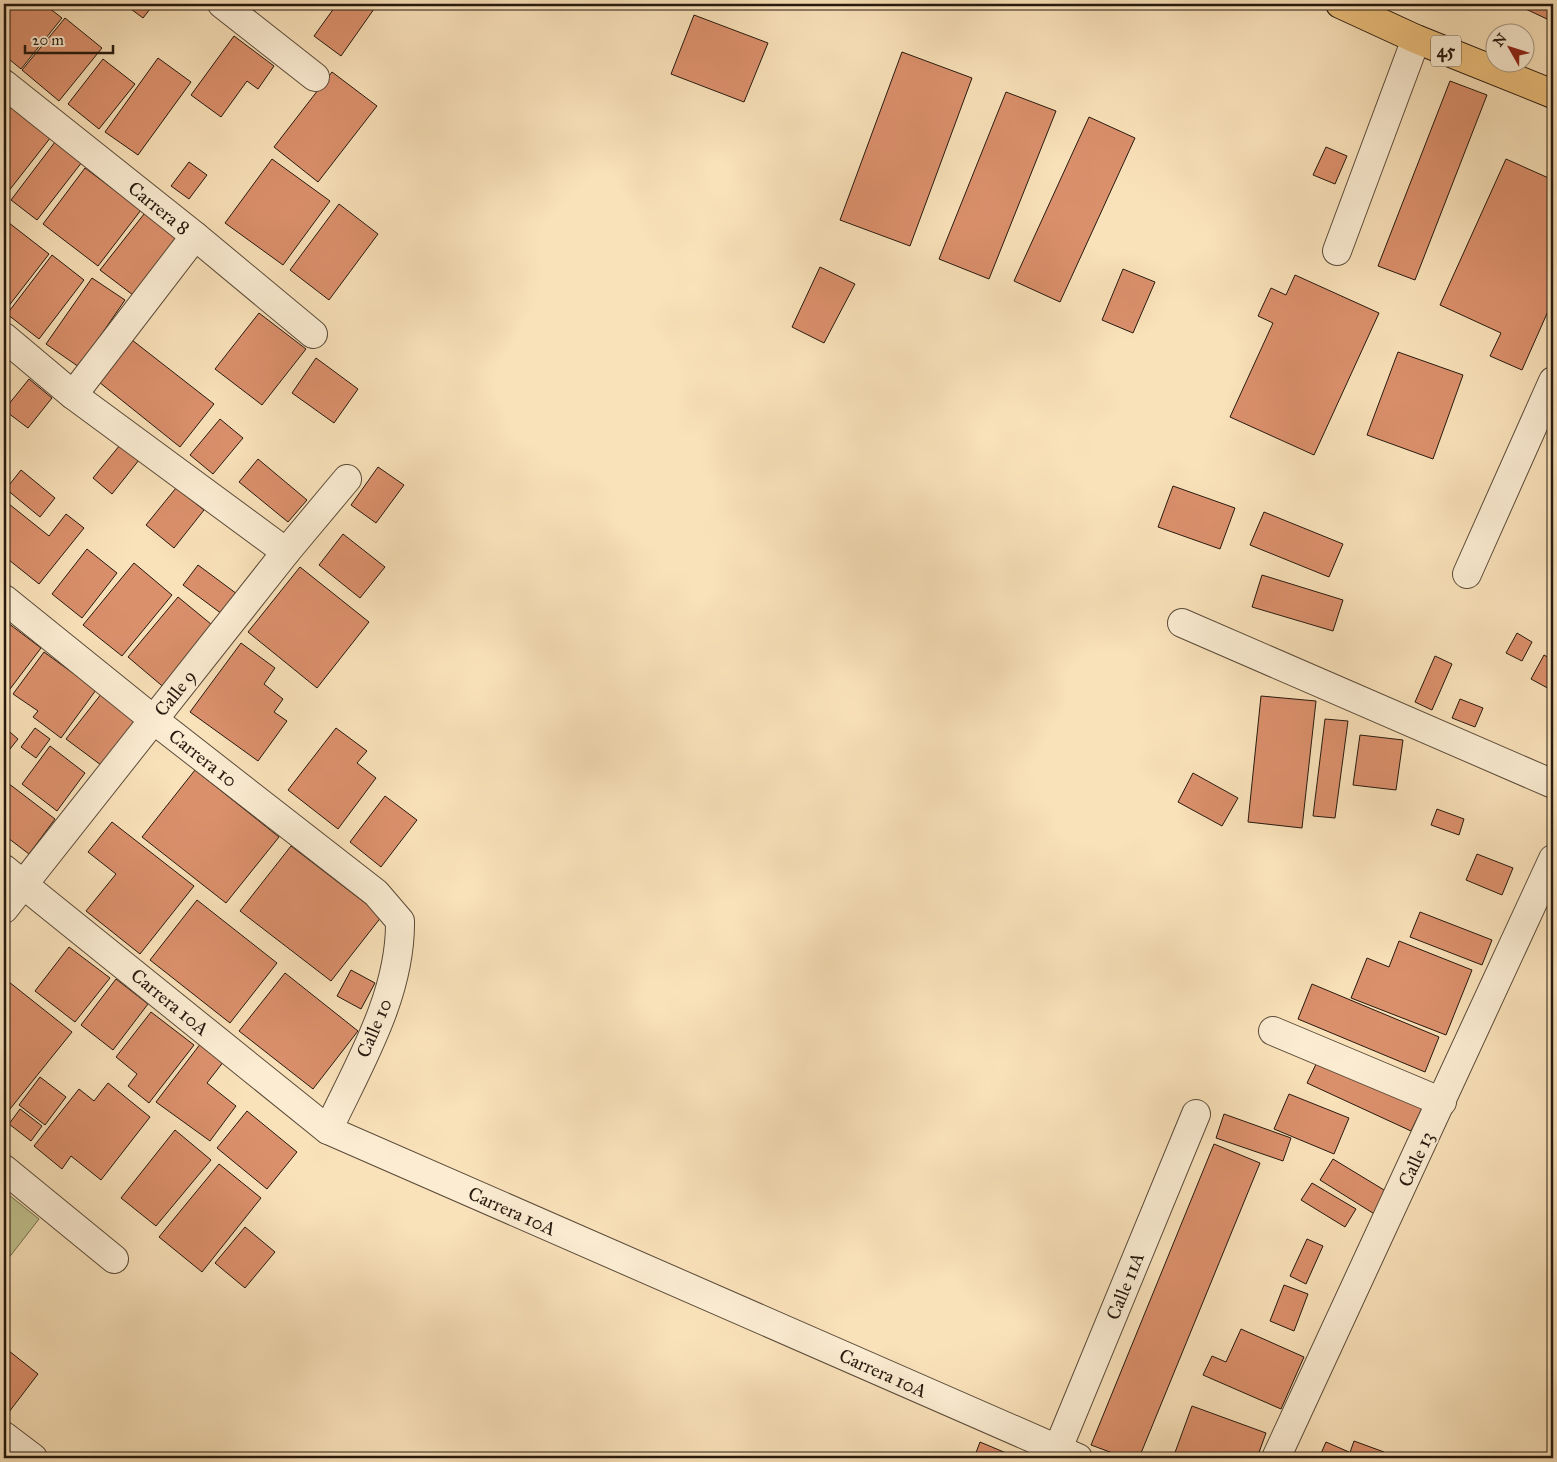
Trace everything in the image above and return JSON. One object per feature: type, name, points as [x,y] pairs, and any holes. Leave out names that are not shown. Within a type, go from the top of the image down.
[{"type":"main road","name":"45","points":[[1340,4],[1416,40],[1553,94]]},
{"type":"street","points":[[222,4],[314,77]]},
{"type":"street","points":[[1337,251],[1416,40]]},
{"type":"street","name":"Carrera 8","points":[[4,84],[195,236],[313,334]]},
{"type":"street","points":[[73,395],[195,236]]},
{"type":"street","points":[[4,337],[73,395],[286,552]]},
{"type":"street","points":[[1467,574],[1553,381]]},
{"type":"street","name":"Calle 9","points":[[4,909],[14,876],[154,720],[286,552],[347,479]]},
{"type":"street","name":"Carrera 10","points":[[4,599],[154,720],[376,893],[400,921]]},
{"type":"street","points":[[1182,623],[1553,784]]},
{"type":"street","name":"Calle 13","points":[[1276,1458],[1553,859]]},
{"type":"street","name":"Carrera 10A","points":[[14,876],[328,1130],[1063,1455]]},
{"type":"street","name":"Calle 10","points":[[328,1130],[391,989],[400,945],[400,921]]},
{"type":"street","points":[[1273,1031],[1442,1102]]},
{"type":"street","name":"Calle 11A","points":[[1063,1455],[1196,1114]]},
{"type":"street","points":[[4,1169],[114,1259]]},
{"type":"street","points":[[4,1436],[33,1458]]},
{"type":"green space","points":[[4,1191],[39,1219],[4,1264]]},
{"type":"building","points":[[9,4],[44,4],[62,18],[21,69],[4,55],[4,10]]},
{"type":"building","points":[[124,4],[154,4],[143,18]]},
{"type":"building","points":[[337,4],[367,4],[374,9],[341,56],[314,36]]},
{"type":"building","points":[[1515,4],[1553,4],[1553,7],[1547,19]]},
{"type":"building","points":[[694,15],[768,43],[744,102],[671,74]]},
{"type":"building","points":[[65,18],[102,48],[59,101],[22,70]]},
{"type":"building","points":[[234,36],[274,66],[258,89],[247,81],[221,117],[191,95]]},
{"type":"building","points":[[902,52],[972,78],[910,246],[840,220]]},
{"type":"building","points":[[158,58],[191,82],[138,155],[105,132]]},
{"type":"building","points":[[103,59],[135,84],[99,129],[68,104]]},
{"type":"building","points":[[332,72],[377,106],[318,182],[274,147]]},
{"type":"building","points":[[1450,81],[1487,95],[1415,280],[1378,266]]},
{"type":"building","points":[[1006,92],[1056,111],[989,279],[939,259]]},
{"type":"building","points":[[4,100],[51,137],[4,197]]},
{"type":"building","points":[[1089,117],[1135,138],[1060,302],[1014,281]]},
{"type":"building","points":[[55,142],[82,162],[37,220],[11,200]]},
{"type":"building","points":[[1326,147],[1347,156],[1335,184],[1313,175]]},
{"type":"building","points":[[272,159],[330,201],[283,265],[225,223]]},
{"type":"building","points":[[1506,159],[1553,180],[1553,300],[1522,370],[1490,356],[1501,333],[1440,305]]},
{"type":"building","points":[[189,162],[207,175],[189,199],[171,186]]},
{"type":"building","points":[[85,168],[141,210],[98,266],[43,224]]},
{"type":"building","points":[[339,204],[378,234],[329,300],[290,270]]},
{"type":"building","points":[[148,209],[180,234],[133,295],[100,270]]},
{"type":"building","points":[[4,219],[49,254],[4,312]]},
{"type":"building","points":[[52,255],[84,280],[39,339],[7,314]]},
{"type":"building","points":[[820,267],[855,284],[824,343],[792,327]]},
{"type":"building","points":[[1123,269],[1155,282],[1133,333],[1102,320]]},
{"type":"building","points":[[1295,275],[1379,313],[1314,455],[1230,417],[1273,323],[1258,316],[1271,288],[1286,295]]},
{"type":"building","points":[[92,278],[125,300],[79,367],[46,344]]},
{"type":"building","points":[[259,313],[306,349],[262,405],[215,369]]},
{"type":"building","points":[[132,340],[214,404],[180,447],[99,382]]},
{"type":"building","points":[[1398,352],[1463,375],[1433,459],[1367,435]]},
{"type":"building","points":[[316,358],[358,389],[334,423],[292,393]]},
{"type":"building","points":[[29,379],[52,398],[28,428],[4,410]]},
{"type":"building","points":[[220,419],[243,438],[213,474],[190,455]]},
{"type":"building","points":[[120,445],[139,460],[112,494],[93,478]]},
{"type":"building","points":[[258,459],[307,500],[288,522],[239,482]]},
{"type":"building","points":[[378,467],[404,485],[376,523],[351,505]]},
{"type":"building","points":[[21,470],[55,498],[40,517],[6,489]]},
{"type":"building","points":[[1173,486],[1235,508],[1220,549],[1158,527]]},
{"type":"building","points":[[176,488],[204,510],[174,548],[146,525]]},
{"type":"building","points":[[4,500],[49,536],[66,514],[84,528],[39,584],[4,556]]},
{"type":"building","points":[[1264,512],[1343,544],[1329,577],[1250,545]]},
{"type":"building","points":[[343,534],[385,567],[360,598],[319,565]]},
{"type":"building","points":[[87,549],[117,573],[82,618],[52,594]]},
{"type":"building","points":[[134,563],[172,595],[122,656],[83,625]]},
{"type":"building","points":[[198,565],[237,594],[222,614],[183,585]]},
{"type":"building","points":[[300,567],[369,622],[317,688],[248,632]]},
{"type":"building","points":[[1262,575],[1343,600],[1333,631],[1252,607]]},
{"type":"building","points":[[178,597],[217,629],[167,690],[128,657]]},
{"type":"building","points":[[4,620],[41,648],[4,697]]},
{"type":"building","points":[[1517,633],[1532,642],[1522,661],[1506,653]]},
{"type":"building","points":[[241,643],[275,668],[264,684],[283,699],[274,712],[287,721],[258,761],[190,712]]},
{"type":"building","points":[[44,652],[96,690],[61,738],[33,717],[38,711],[13,694]]},
{"type":"building","points":[[1544,655],[1553,660],[1553,691],[1531,679]]},
{"type":"building","points":[[1435,656],[1452,664],[1432,710],[1415,702]]},
{"type":"building","points":[[102,693],[136,719],[101,765],[66,739]]},
{"type":"building","points":[[1261,696],[1316,701],[1302,828],[1248,822]]},
{"type":"building","points":[[1460,699],[1483,708],[1475,727],[1452,718]]},
{"type":"building","points":[[1325,719],[1348,721],[1335,818],[1313,816]]},
{"type":"building","points":[[4,727],[18,739],[6,754],[4,752]]},
{"type":"building","points":[[35,728],[50,739],[36,758],[21,747]]},
{"type":"building","points":[[336,728],[367,751],[357,763],[376,778],[338,829],[288,790]]},
{"type":"building","points":[[1360,735],[1403,740],[1396,790],[1353,785]]},
{"type":"building","points":[[50,746],[85,773],[57,811],[22,784]]},
{"type":"building","points":[[195,770],[279,837],[226,903],[142,837]]},
{"type":"building","points":[[1193,773],[1238,798],[1222,826],[1178,802]]},
{"type":"building","points":[[4,780],[55,819],[29,854],[4,835]]},
{"type":"building","points":[[385,796],[417,820],[381,867],[350,842]]},
{"type":"building","points":[[1437,809],[1464,819],[1459,835],[1431,825]]},
{"type":"building","points":[[112,822],[194,886],[140,954],[86,911],[116,874],[88,852]]},
{"type":"building","points":[[291,846],[382,916],[331,981],[240,911]]},
{"type":"building","points":[[1477,854],[1513,868],[1502,895],[1466,880]]},
{"type":"building","points":[[197,900],[277,963],[230,1023],[150,960]]},
{"type":"building","points":[[1420,912],[1492,940],[1482,965],[1410,937]]},
{"type":"building","points":[[1399,941],[1472,970],[1446,1035],[1351,998],[1367,958],[1389,967]]},
{"type":"building","points":[[69,947],[110,978],[75,1022],[35,991]]},
{"type":"building","points":[[351,970],[375,983],[361,1009],[337,996]]},
{"type":"building","points":[[285,973],[358,1031],[313,1089],[239,1031]]},
{"type":"building","points":[[4,978],[72,1032],[6,1114],[4,1112]]},
{"type":"building","points":[[116,979],[148,1004],[113,1050],[81,1025]]},
{"type":"building","points":[[1312,984],[1439,1037],[1425,1072],[1298,1019]]},
{"type":"building","points":[[151,1012],[194,1045],[149,1103],[128,1086],[137,1074],[116,1057]]},
{"type":"building","points":[[201,1043],[224,1061],[207,1083],[236,1106],[210,1141],[156,1102]]},
{"type":"building","points":[[1319,1058],[1423,1106],[1411,1131],[1307,1083]]},
{"type":"building","points":[[40,1077],[66,1097],[45,1125],[19,1105]]},
{"type":"building","points":[[108,1083],[150,1117],[101,1180],[71,1156],[62,1169],[34,1146],[79,1089],[94,1101]]},
{"type":"building","points":[[1289,1094],[1349,1118],[1334,1154],[1274,1129]]},
{"type":"building","points":[[20,1109],[42,1126],[31,1141],[9,1124]]},
{"type":"building","points":[[247,1111],[297,1152],[267,1189],[217,1148]]},
{"type":"building","points":[[1224,1114],[1291,1138],[1283,1161],[1216,1138]]},
{"type":"building","points":[[175,1130],[211,1160],[156,1226],[121,1198]]},
{"type":"building","points":[[1214,1144],[1260,1163],[1139,1458],[1126,1458],[1091,1445]]},
{"type":"building","points":[[1333,1159],[1389,1193],[1376,1215],[1320,1180]]},
{"type":"building","points":[[219,1164],[261,1198],[202,1272],[159,1237]]},
{"type":"building","points":[[1312,1183],[1356,1209],[1345,1227],[1301,1200]]},
{"type":"building","points":[[245,1227],[275,1252],[245,1288],[215,1263]]},
{"type":"building","points":[[1307,1239],[1323,1246],[1306,1284],[1290,1276]]},
{"type":"building","points":[[1284,1285],[1308,1294],[1294,1331],[1270,1321]]},
{"type":"building","points":[[1241,1329],[1304,1357],[1281,1409],[1203,1375],[1212,1356],[1226,1362]]},
{"type":"building","points":[[4,1347],[38,1374],[9,1412],[4,1408]]},
{"type":"building","points":[[1192,1406],[1266,1433],[1257,1458],[1173,1458]]},
{"type":"building","points":[[1354,1441],[1384,1452],[1382,1458],[1348,1458]]},
{"type":"building","points":[[980,1442],[1018,1458],[974,1458]]},
{"type":"building","points":[[1326,1442],[1349,1452],[1347,1458],[1319,1458]]}]
